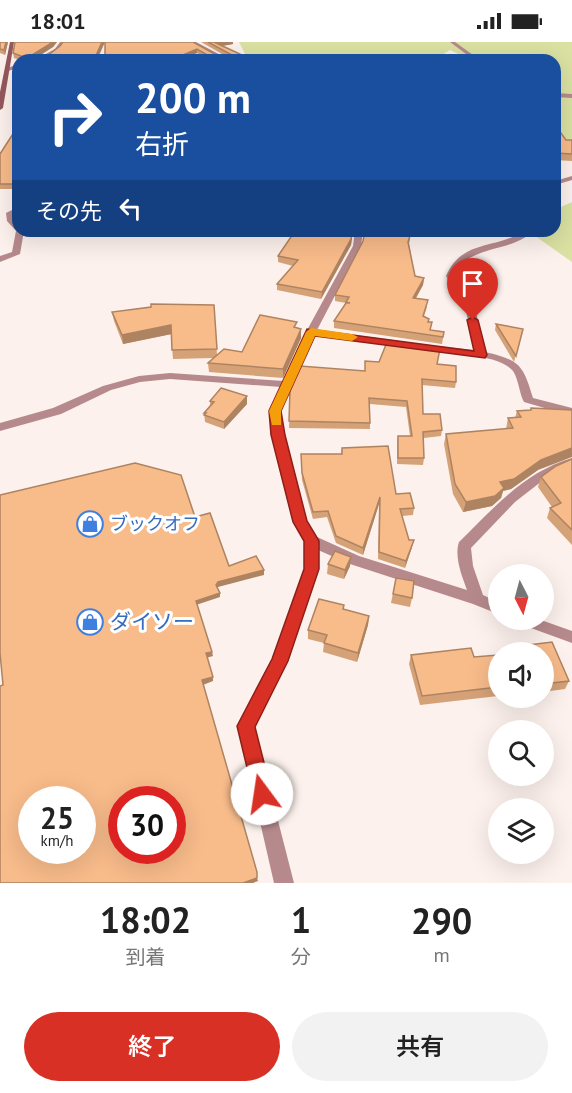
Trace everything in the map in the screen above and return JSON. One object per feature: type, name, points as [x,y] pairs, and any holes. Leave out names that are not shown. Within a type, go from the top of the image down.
[{"type":"main road","points":[[0,108],[12,42]]},
{"type":"street","points":[[49,54],[57,50],[63,42]]},
{"type":"street","points":[[192,42],[215,54]]},
{"type":"street","points":[[452,42],[469,54]]},
{"type":"street","points":[[8,69],[12,68]]},
{"type":"street","points":[[0,259],[16,254],[18,237]]},
{"type":"street","points":[[358,237],[357,246],[311,332],[275,411],[278,435],[300,522],[312,541],[355,560],[488,604]]},
{"type":"street","points":[[481,355],[469,303],[450,276],[452,265],[464,256],[519,237]]},
{"type":"street","points":[[311,332],[481,355],[506,361],[516,369],[528,400],[572,412]]},
{"type":"street","points":[[0,427],[57,411],[107,387],[139,379],[170,376],[286,384]]},
{"type":"street","points":[[477,599],[466,566],[464,546],[511,500],[547,471],[572,462]]},
{"type":"street","points":[[284,883],[246,726],[280,661],[302,602],[311,569],[312,541]]},
{"type":"street","points":[[553,630],[572,637]]},
{"type":"green space","points":[[239,42],[572,42],[572,141],[561,136],[561,54],[458,54],[450,50],[444,54],[245,54]]},
{"type":"green space","points":[[572,202],[572,262],[537,237],[561,237],[561,207]]},
{"type":"building","points":[[0,42],[6,42],[4,50],[0,49]]},
{"type":"building","points":[[15,42],[53,42],[34,54],[13,53]]},
{"type":"building","points":[[63,42],[102,42],[97,54],[49,54]]},
{"type":"building","points":[[105,42],[193,42],[215,54],[206,54],[197,49],[185,54],[105,54]]},
{"type":"building","points":[[208,42],[222,42],[216,43],[240,54],[230,54]]},
{"type":"building","points":[[561,133],[566,140],[572,140],[572,154],[561,153]]},
{"type":"building","points":[[12,135],[12,184],[0,184],[0,154]]},
{"type":"building","points":[[291,237],[352,237],[322,292],[277,284],[298,260],[278,256]]},
{"type":"building","points":[[364,237],[410,237],[408,242],[415,276],[424,278],[413,298],[428,300],[423,316],[429,319],[428,322],[432,322],[430,330],[444,332],[443,337],[334,321],[346,303],[350,303],[346,302],[349,297],[335,295]]},
{"type":"building","points":[[151,304],[214,305],[217,349],[172,350],[171,325],[122,335],[112,312],[151,307]]},
{"type":"building","points":[[260,315],[297,322],[294,327],[301,329],[283,369],[208,363],[224,349],[242,352]]},
{"type":"building","points":[[496,324],[523,329],[516,356]]},
{"type":"building","points":[[387,342],[440,349],[437,364],[456,366],[456,382],[422,379],[423,414],[440,414],[442,430],[423,432],[424,458],[398,458],[398,436],[412,436],[407,401],[369,398],[370,423],[289,421],[290,389],[300,366],[365,371],[365,361],[379,362]]},
{"type":"building","points":[[221,388],[247,396],[224,422],[204,415],[214,402],[210,401]]},
{"type":"building","points":[[531,408],[572,410],[572,448],[541,460],[514,479],[500,482],[504,488],[495,496],[466,502],[455,484],[446,434],[513,428],[508,418],[521,417],[517,411],[531,410]]},
{"type":"building","points":[[388,446],[396,494],[410,493],[414,508],[400,509],[409,540],[414,540],[406,561],[379,552],[380,497],[363,548],[336,536],[328,511],[313,512],[302,473],[301,454],[342,454],[342,448]]},
{"type":"building","points":[[572,459],[572,530],[550,508],[561,503],[541,477],[556,466]]},
{"type":"building","points":[[135,463],[181,475],[195,517],[210,513],[229,566],[256,556],[264,570],[218,582],[216,585],[220,593],[196,601],[212,652],[206,653],[213,677],[202,680],[257,878],[243,883],[0,883],[0,686],[3,685],[0,653],[0,495]]},
{"type":"building","points":[[335,551],[351,557],[345,570],[328,564]]},
{"type":"building","points":[[396,578],[414,581],[412,598],[393,594]]},
{"type":"building","points":[[319,599],[344,605],[343,609],[369,616],[358,653],[324,643],[327,635],[308,630]]},
{"type":"building","points":[[554,647],[569,681],[554,683]]},
{"type":"building","points":[[471,648],[474,657],[488,656],[488,688],[422,696],[411,655]]},
{"type":"slow traffic","points":[[276,422],[275,411],[311,332],[352,337]]},
{"type":"place","name":"ブックオフ","points":[[90,524]]},
{"type":"place","name":"ダイソー","points":[[90,622]]},
{"type":"route","points":[[262,794],[246,726],[280,661],[302,602],[311,569],[312,541],[300,522],[278,435],[275,411],[286,384],[311,332],[481,355],[473,320]]}]
